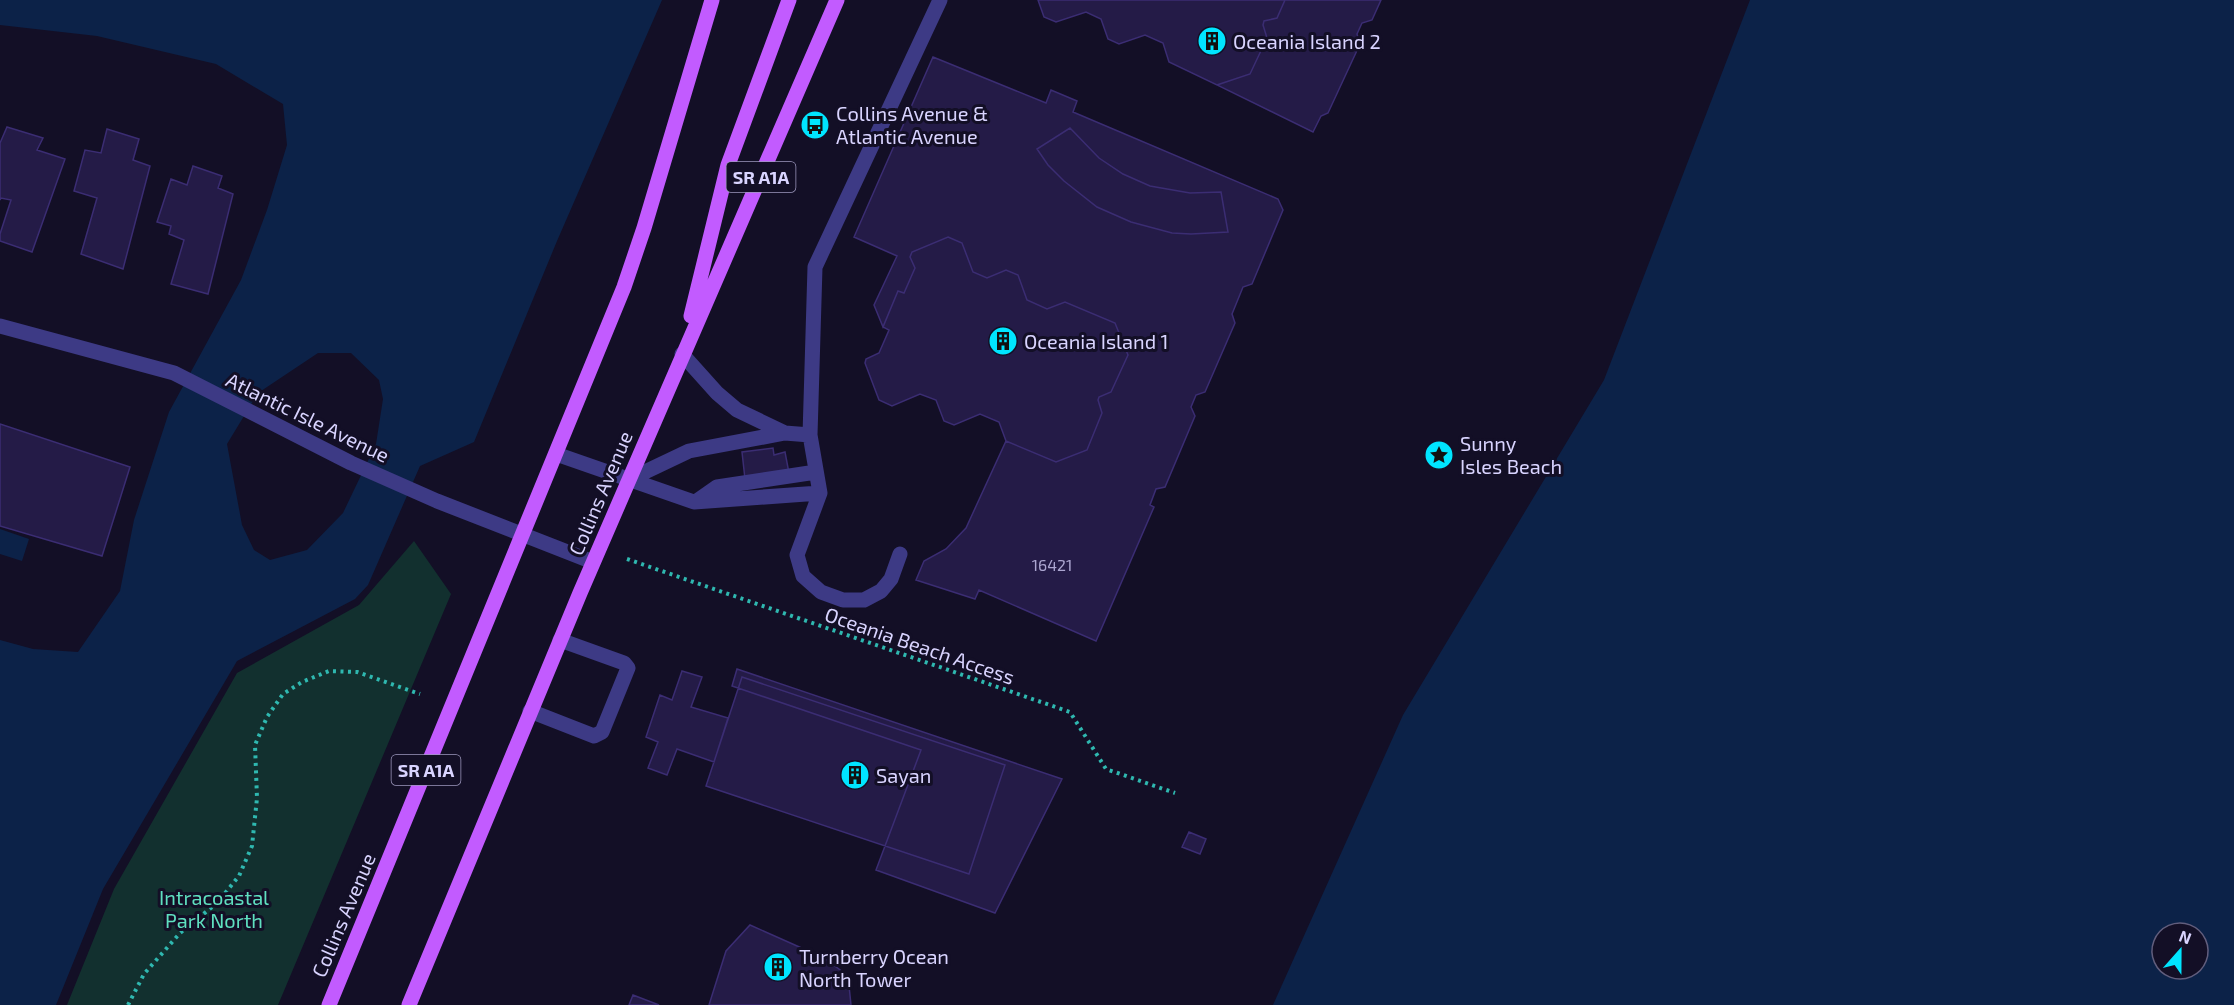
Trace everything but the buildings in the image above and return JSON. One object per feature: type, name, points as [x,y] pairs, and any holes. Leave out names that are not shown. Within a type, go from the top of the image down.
[{"type":"main road","name":"Collins Avenue","points":[[328,1005],[624,287],[644,228],[712,0]]},
{"type":"main road","points":[[682,354],[729,165],[789,0]]},
{"type":"main road","name":"Collins Avenue","points":[[409,1005],[593,562],[837,0]]},
{"type":"street","points":[[900,554],[891,579],[881,591],[864,600],[843,600],[821,592],[803,576],[797,555],[820,493],[810,435],[815,267],[940,0]]},
{"type":"street","name":"Atlantic Isle Avenue","points":[[0,326],[174,373],[266,422],[351,463],[437,501],[593,562]]},
{"type":"street","points":[[682,354],[717,393],[737,410],[784,433]]},
{"type":"street","points":[[628,480],[689,451],[784,433],[810,435]]},
{"type":"street","points":[[556,453],[694,502],[820,493]]},
{"type":"street","points":[[694,502],[717,487],[816,472]]},
{"type":"street","points":[[530,711],[594,736],[602,732],[628,668],[624,663],[560,640]]},
{"type":"path","name":"Oceania Beach Access","points":[[627,560],[1070,712],[1106,769],[1175,793]]},
{"type":"path","points":[[128,1005],[144,974],[180,933],[217,903],[239,876],[252,846],[257,798],[255,745],[267,717],[283,694],[302,682],[329,671],[357,672],[420,694]]},
{"type":"green space","name":"Intracoastal Park North","points":[[414,541],[451,594],[278,1005],[67,1005],[114,889],[237,673],[359,605]]},
{"type":"water","points":[[0,0],[662,0],[557,241],[474,442],[420,466],[368,585],[355,599],[237,661],[103,889],[56,1005],[0,1005],[0,640],[33,649],[78,652],[120,591],[134,520],[169,412],[241,280],[267,210],[287,145],[283,104],[216,64],[97,36],[0,25]],"holes":[[[318,353],[351,353],[379,380],[383,399],[376,444],[343,513],[307,550],[270,560],[254,550],[242,525],[227,444],[258,393]]]},
{"type":"water","points":[[1750,0],[2234,0],[2234,1005],[1273,1005],[1403,715],[1604,380]]},
{"type":"water","points":[[0,529],[29,539],[22,561],[0,554]]},
{"type":"place","name":"Oceania Island 2","points":[[1212,41]]},
{"type":"place","name":"Collins Avenue & Atlantic Avenue","points":[[815,125]]},
{"type":"place","name":"Oceania Island 1","points":[[1003,341]]},
{"type":"place","name":"Sunny Isles Beach","points":[[1439,455]]},
{"type":"place","name":"Sayan","points":[[855,775]]},
{"type":"place","name":"Turnberry Ocean North Tower","points":[[778,967]]}]
